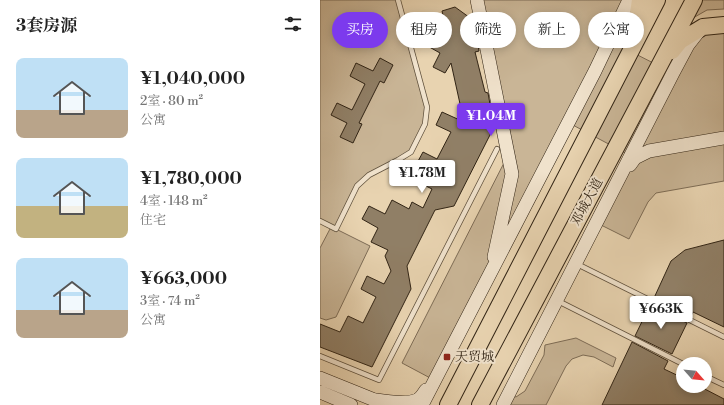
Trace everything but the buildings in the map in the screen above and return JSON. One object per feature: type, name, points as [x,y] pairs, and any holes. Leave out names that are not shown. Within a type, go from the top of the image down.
[{"type":"highway","points":[[638,12],[640,0]]},
{"type":"highway","points":[[644,26],[657,0]]},
{"type":"highway","name":"邓城大道","points":[[480,405],[694,0]]},
{"type":"highway","points":[[661,62],[680,41],[703,27],[724,25]]},
{"type":"highway","points":[[448,405],[633,48]]},
{"type":"street","points":[[477,0],[512,174],[490,273]]},
{"type":"street","points":[[422,405],[595,72],[629,0]]},
{"type":"street","points":[[503,405],[688,45],[703,27]]},
{"type":"street","points":[[618,181],[635,158],[649,151],[724,138]]},
{"type":"street","points":[[320,378],[382,403],[394,404],[411,403],[419,399],[439,373]]},
{"type":"street","points":[[320,392],[351,405]]},
{"type":"lane","points":[[320,221],[336,229],[357,186],[369,175],[411,152],[425,124],[427,107],[398,0]]},
{"type":"lane","points":[[320,356],[379,380],[496,149]]},
{"type":"lane","points":[[576,263],[724,337]]},
{"type":"lane","points":[[557,301],[676,360]]},
{"type":"lane","points":[[712,379],[724,385]]},
{"type":"shaded area","points":[[320,0],[398,0],[401,12],[396,12],[396,48],[411,48],[427,107],[425,124],[411,152],[369,175],[357,186],[336,229],[370,246],[336,317],[326,320],[320,318],[320,248],[331,227],[320,221]]},
{"type":"shaded area","points":[[477,0],[629,0],[623,12],[588,12],[588,48],[624,48],[673,73],[703,27],[724,25],[724,181],[656,193],[648,202],[629,239],[597,223],[635,158],[569,123],[434,380],[402,363],[508,155],[487,48],[516,48],[516,12],[479,12]]},
{"type":"shaded area","points":[[699,0],[724,0],[724,9],[707,10],[686,22]]},
{"type":"shaded area","points":[[576,338],[616,358],[613,367],[594,357],[583,355],[572,359],[566,366],[546,405],[503,405],[509,394],[516,397],[525,391],[544,355],[545,345]]},
{"type":"place","name":"天贸城","points":[[447,357]]}]
